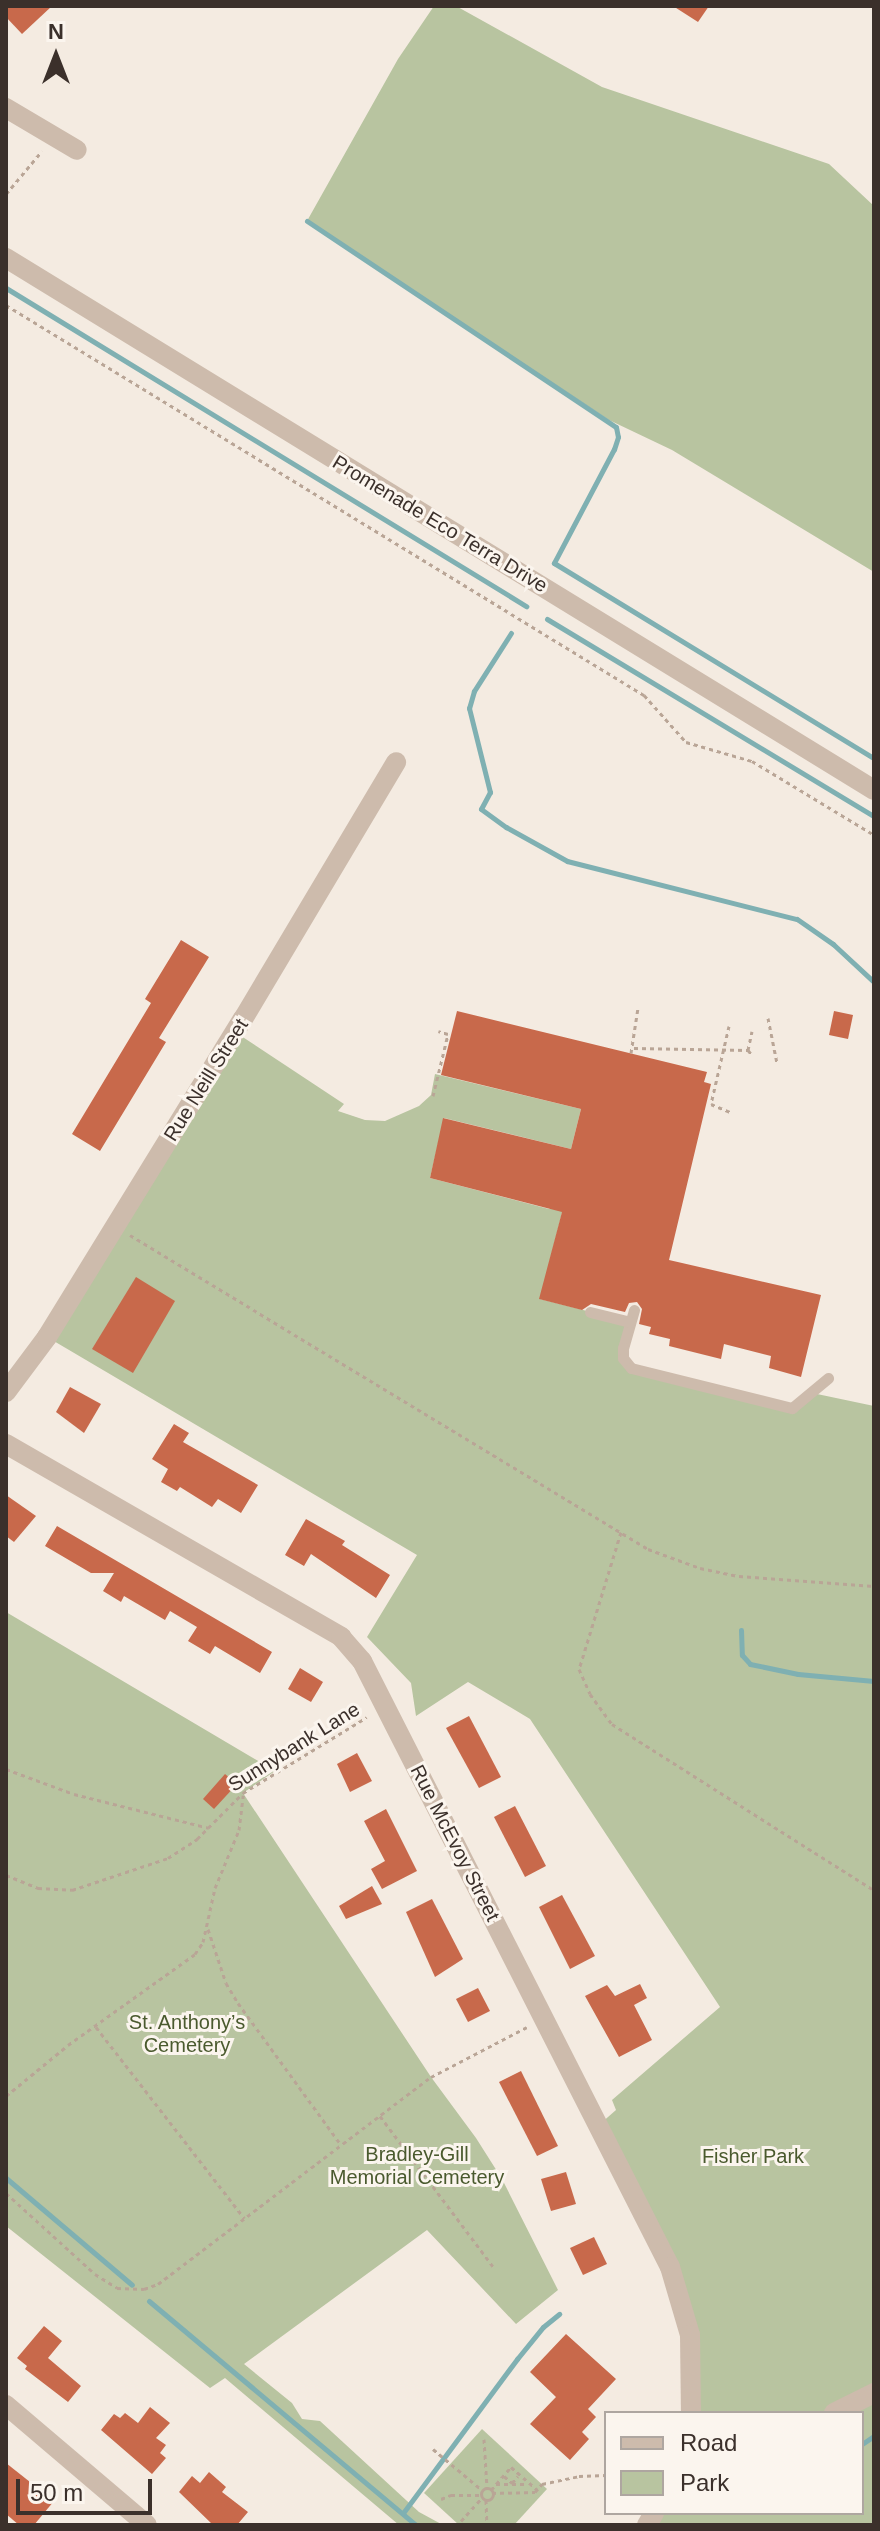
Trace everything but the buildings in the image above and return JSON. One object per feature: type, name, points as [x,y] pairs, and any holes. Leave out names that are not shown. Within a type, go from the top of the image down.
[{"type":"street","points":[[6,108],[77,150]]},
{"type":"street","name":"Promenade Eco Terra Drive","points":[[6,258],[874,790]]},
{"type":"street","name":"Rue Neill Street","points":[[6,1392],[47,1337],[396,762]]},
{"type":"street","name":"Rue McEvoy Street","points":[[6,1444],[341,1637],[362,1661],[674,2277],[690,2335],[691,2411]]},
{"type":"street","points":[[838,2411],[874,2393]]},
{"type":"street","points":[[6,2405],[147,2525]]},
{"type":"lane","points":[[590,1312],[632,1316],[623,1348],[623,1358],[631,1368],[792,1408],[828,1378]]},
{"type":"path","points":[[6,194],[54,136]]},
{"type":"path","points":[[6,305],[644,695],[686,742],[752,761],[874,835]]},
{"type":"path","points":[[631,1053],[638,1008]]},
{"type":"path","points":[[768,1018],[777,1063]]},
{"type":"path","points":[[729,1026],[711,1104],[732,1113]]},
{"type":"path","points":[[433,1096],[448,1034],[438,1031]]},
{"type":"path","points":[[748,1050],[752,1031]]},
{"type":"path","points":[[634,1048],[748,1050]]},
{"type":"path","points":[[748,1050],[752,1055]]},
{"type":"path","points":[[114,1226],[648,1549],[700,1568],[739,1576],[874,1586]]},
{"type":"path","points":[[621,1532],[579,1669],[590,1694],[612,1724],[874,1890]]},
{"type":"path","name":"Sunnybank Lane","points":[[6,1875],[54,1891],[89,1887],[168,1858],[209,1828],[243,1793],[385,1707]]},
{"type":"path","points":[[6,1769],[74,1794],[209,1828]]},
{"type":"path","points":[[6,2096],[186,1963],[203,1942],[215,1888],[239,1830],[243,1793]]},
{"type":"path","points":[[207,1929],[226,1983],[238,2003],[341,2145]]},
{"type":"path","points":[[6,2193],[95,2274],[129,2291],[158,2284],[431,2077],[545,2018]]},
{"type":"path","points":[[96,2027],[244,2218]]},
{"type":"path","points":[[380,2116],[494,2268]]},
{"type":"path","points":[[484,2439],[487,2525]]},
{"type":"path","points":[[433,2449],[486,2494]]},
{"type":"path","points":[[461,2521],[511,2467],[537,2490]]},
{"type":"path","points":[[512,2493],[512,2483],[519,2475]]},
{"type":"path","points":[[441,2499],[451,2495],[537,2490],[542,2484],[579,2476],[604,2475]]},
{"type":"path","points":[[504,2476],[512,2483]]},
{"type":"path","points":[[496,2484],[530,2484]]},
{"type":"green space","points":[[434,6],[456,6],[602,87],[829,164],[874,206],[874,572],[672,450],[609,420],[307,221],[398,59]]},
{"type":"green space","name":"Fisher Park","points":[[235,1032],[344,1104],[338,1111],[365,1120],[385,1121],[419,1106],[431,1095],[435,1074],[581,1109],[571,1149],[444,1118],[430,1178],[549,1209],[564,1205],[540,1299],[630,1322],[626,1364],[780,1407],[817,1394],[874,1406],[874,2525],[647,2525],[653,2515],[864,2515],[864,2411],[691,2411],[690,2335],[600,2124],[616,2110],[612,2100],[720,2007],[530,1719],[468,1682],[416,1716],[411,1683],[367,1637],[417,1555],[47,1337]]},
{"type":"green space","name":"St. Anthony’s Cemetery","points":[[6,1612],[275,1771],[243,1793],[502,2179],[558,2290],[516,2324],[427,2230],[244,2364],[292,2403],[302,2419],[320,2421],[419,2512],[443,2525],[399,2525],[225,2378],[210,2388],[6,2226]]},
{"type":"green space","points":[[482,2429],[547,2489],[514,2525],[459,2525],[424,2493]]},
{"type":"waterway","points":[[307,221],[616,427],[618,437],[614,449],[554,563],[874,758]]},
{"type":"waterway","points":[[6,288],[526,606]]},
{"type":"waterway","points":[[547,619],[874,816]]},
{"type":"waterway","points":[[511,633],[474,691],[469,708],[490,792],[481,809],[506,827],[567,861],[797,919],[833,944],[874,982]]},
{"type":"waterway","points":[[741,1630],[742,1655],[750,1664],[798,1674],[874,1681]]},
{"type":"waterway","points":[[6,2178],[132,2285]]},
{"type":"waterway","points":[[149,2301],[416,2525]]},
{"type":"waterway","points":[[403,2513],[517,2359],[543,2327],[559,2314]]},
{"type":"waterway","points":[[864,2443],[874,2436]]},
{"type":"park label","name":"Bradley-Gill Memorial Cemetery","points":[[417,2166]]}]
